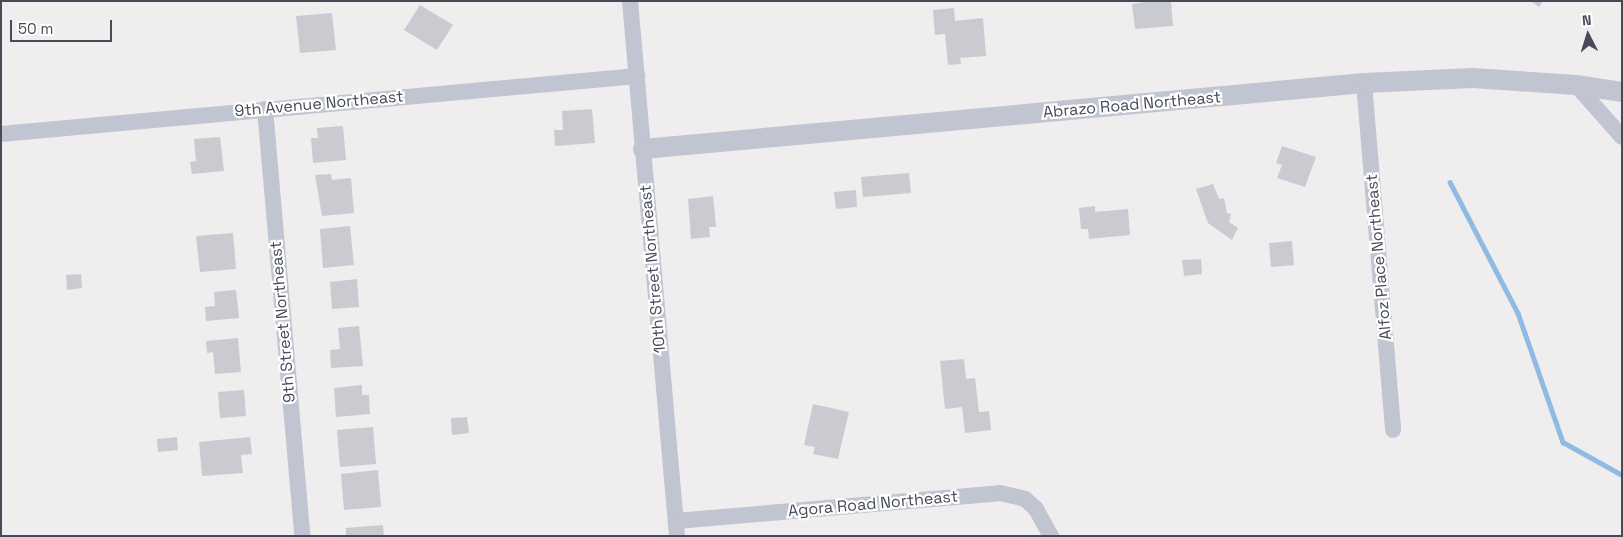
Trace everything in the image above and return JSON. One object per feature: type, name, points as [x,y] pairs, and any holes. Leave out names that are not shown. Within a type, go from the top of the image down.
[{"type":"street","name":"10th Street Northeast","points":[[630,1],[676,528]]},
{"type":"street","name":"9th Avenue Northeast","points":[[1,134],[637,76]]},
{"type":"street","name":"Abrazo Road Northeast","points":[[643,150],[1364,83],[1473,78],[1576,85],[1622,92]]},
{"type":"street","name":"Alfoz Place Northeast","points":[[1364,83],[1393,430]]},
{"type":"street","points":[[1576,85],[1622,137]]},
{"type":"street","name":"9th Street Northeast","points":[[265,109],[302,536]]},
{"type":"street","name":"Agora Road Northeast","points":[[676,528],[1000,493],[1019,497],[1031,504],[1044,519],[1051,536]]},
{"type":"building","points":[[1171,1],[1173,26],[1135,29],[1132,4]]},
{"type":"building","points":[[1531,1],[1543,1],[1539,7]]},
{"type":"building","points":[[420,5],[453,25],[437,50],[404,30]]},
{"type":"building","points":[[954,8],[955,21],[983,18],[986,56],[960,58],[961,64],[948,65],[945,34],[935,35],[933,10]]},
{"type":"building","points":[[332,13],[336,50],[300,53],[296,16]]},
{"type":"building","points":[[592,109],[595,143],[555,146],[554,130],[563,130],[562,111]]},
{"type":"building","points":[[343,126],[346,160],[313,163],[311,138],[318,138],[317,128]]},
{"type":"building","points":[[220,137],[224,171],[192,174],[190,162],[196,161],[194,139]]},
{"type":"building","points":[[1282,146],[1316,157],[1305,187],[1277,178],[1282,165],[1276,163]]},
{"type":"building","points":[[909,173],[911,193],[863,197],[861,177]]},
{"type":"building","points":[[331,174],[332,180],[351,178],[354,213],[322,216],[315,175]]},
{"type":"building","points":[[1213,184],[1219,199],[1224,198],[1227,213],[1231,214],[1229,222],[1238,228],[1232,240],[1208,223],[1196,189]]},
{"type":"building","points":[[856,190],[857,207],[836,209],[834,192]]},
{"type":"building","points":[[713,196],[716,227],[709,227],[710,237],[691,239],[688,199]]},
{"type":"building","points":[[1095,206],[1095,212],[1128,209],[1130,235],[1089,239],[1088,229],[1081,229],[1079,208]]},
{"type":"building","points":[[350,226],[354,265],[323,268],[320,229]]},
{"type":"building","points":[[233,233],[236,269],[200,272],[196,236]]},
{"type":"building","points":[[1292,241],[1294,265],[1271,267],[1269,243]]},
{"type":"building","points":[[1201,259],[1202,274],[1184,276],[1182,260]]},
{"type":"building","points":[[81,274],[82,288],[67,290],[66,275]]},
{"type":"building","points":[[357,279],[359,307],[332,309],[330,282]]},
{"type":"building","points":[[236,290],[239,318],[206,321],[205,307],[215,306],[214,292]]},
{"type":"building","points":[[359,326],[363,366],[331,368],[330,350],[340,349],[338,328]]},
{"type":"building","points":[[238,338],[241,372],[215,374],[213,352],[207,353],[206,341]]},
{"type":"building","points":[[964,359],[966,379],[975,378],[979,412],[989,411],[991,430],[965,433],[962,407],[945,409],[940,361]]},
{"type":"building","points":[[362,385],[362,395],[369,395],[370,414],[336,417],[334,388]]},
{"type":"building","points":[[244,390],[246,416],[220,418],[218,392]]},
{"type":"building","points":[[813,404],[849,412],[838,459],[813,454],[815,447],[804,445]]},
{"type":"building","points":[[467,417],[469,433],[452,435],[451,418]]},
{"type":"building","points":[[373,427],[376,464],[340,467],[337,430]]},
{"type":"building","points":[[177,437],[178,450],[158,452],[157,439]]},
{"type":"building","points":[[250,437],[252,454],[241,455],[243,473],[202,476],[199,442]]},
{"type":"building","points":[[378,470],[381,507],[344,510],[341,474]]},
{"type":"building","points":[[383,525],[384,536],[346,536],[346,528]]},
{"type":"waterway","points":[[1450,182],[1518,313],[1563,442],[1622,475]]}]
